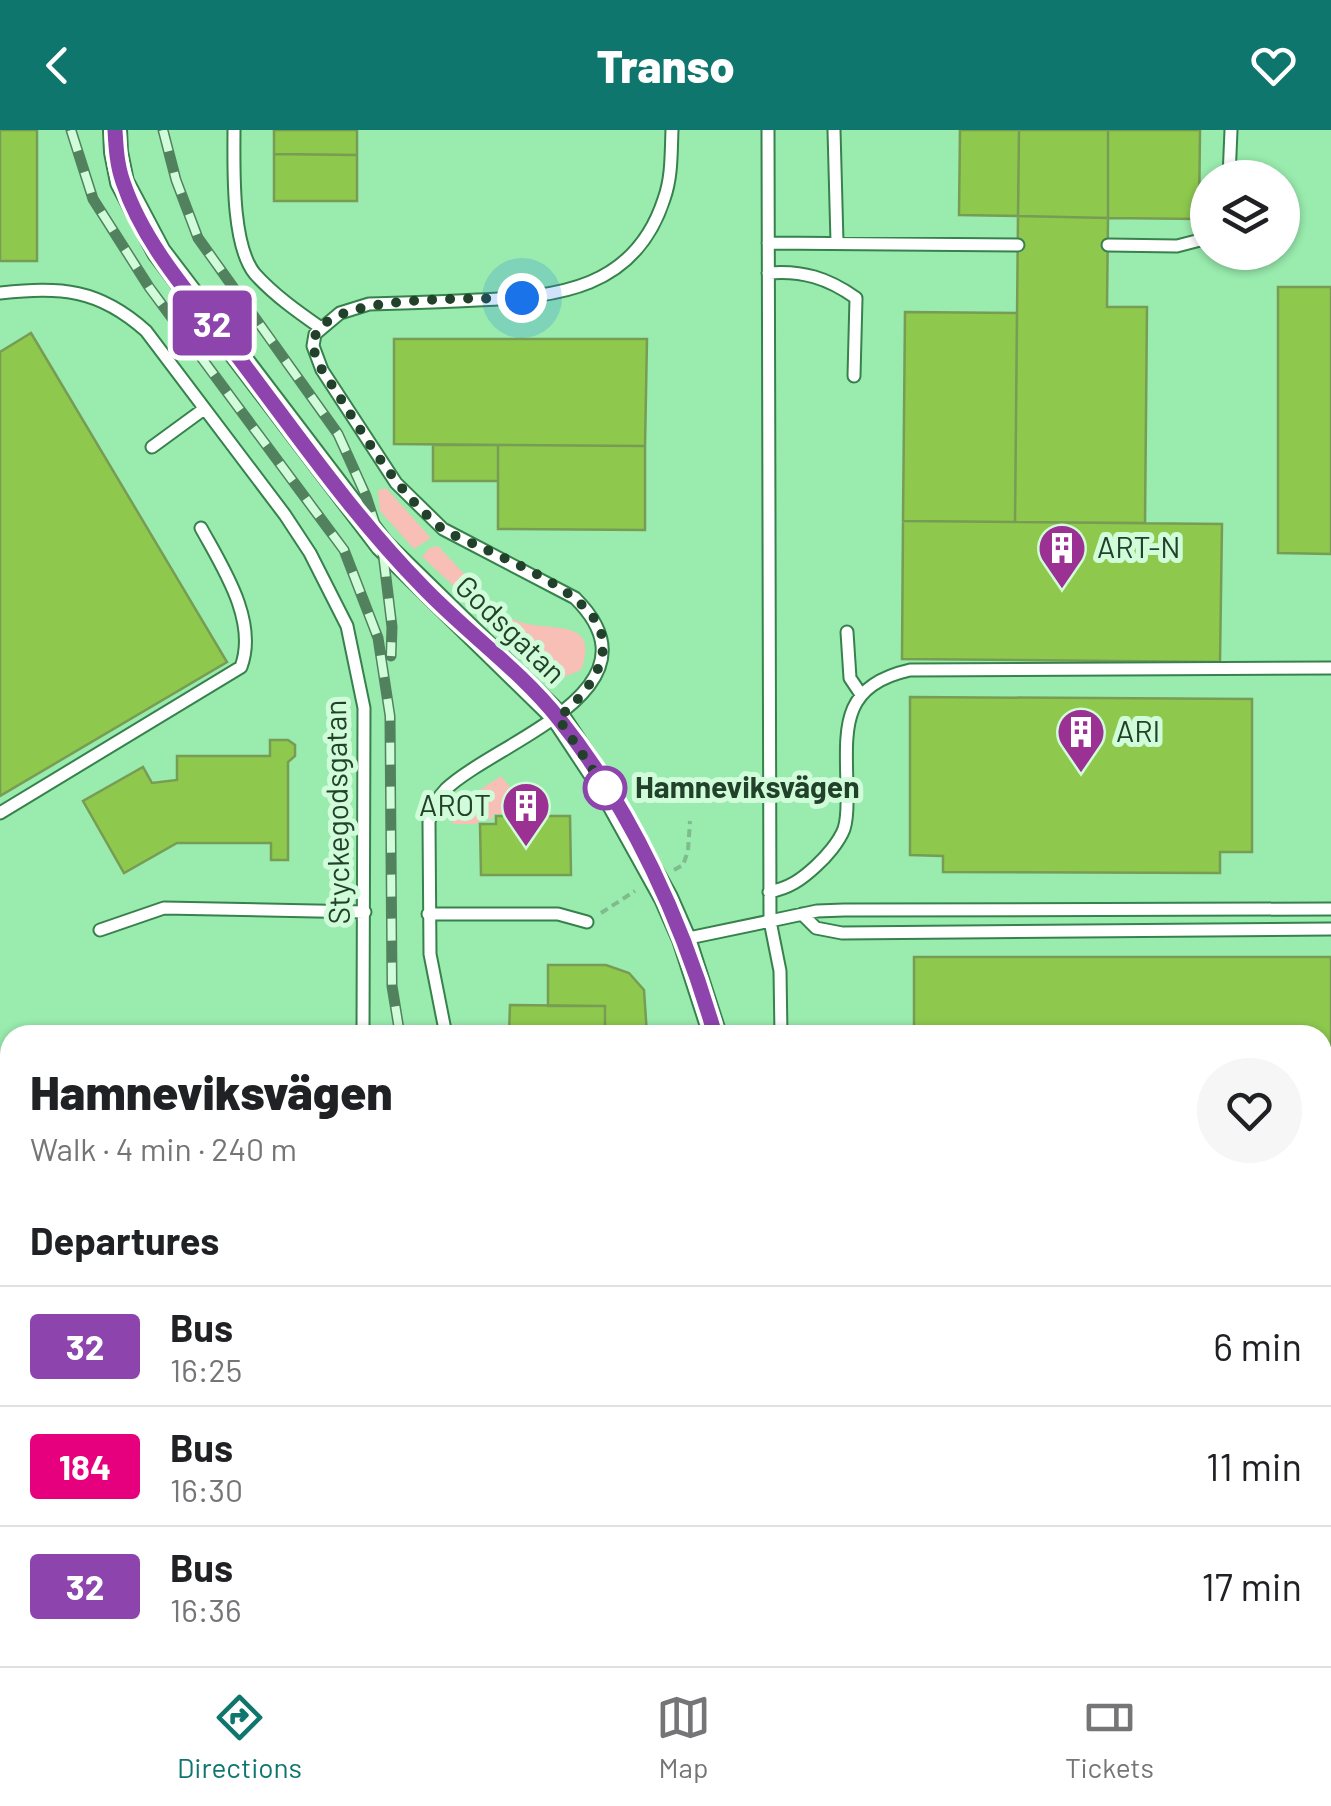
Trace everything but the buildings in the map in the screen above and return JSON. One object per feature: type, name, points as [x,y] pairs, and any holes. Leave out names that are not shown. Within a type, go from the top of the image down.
[{"type":"street","name":"Godsgatan","points":[[115,130],[122,182],[158,252],[332,484],[426,590],[558,718],[605,788],[684,940]]},
{"type":"street","points":[[684,940],[712,1025]]},
{"type":"lane","points":[[234,130],[234,187],[240,236],[252,271],[286,303],[321,328]]},
{"type":"lane","points":[[444,1025],[430,954],[429,822],[443,792],[462,776],[558,718],[579,700],[602,652],[601,631],[592,614],[575,598],[443,529],[396,482],[322,370],[314,346],[315,334],[340,314],[369,304],[552,296],[588,285],[619,266],[650,230],[664,198],[672,130]]},
{"type":"lane","points":[[768,130],[769,892],[770,921],[780,971],[781,1025]]},
{"type":"lane","points":[[834,130],[837,242]]},
{"type":"lane","points":[[1230,160],[1231,130]]},
{"type":"lane","points":[[768,242],[1018,245]]},
{"type":"lane","points":[[1108,245],[1190,243]]},
{"type":"lane","points":[[768,272],[797,270],[838,286],[856,298],[854,376]]},
{"type":"lane","name":"Styckegodsgatan","points":[[0,293],[36,290],[104,300],[146,330],[293,528],[330,589],[347,626],[364,708],[363,1025]]},
{"type":"lane","points":[[152,447],[204,409]]},
{"type":"lane","points":[[0,813],[241,668],[247,653],[245,628],[228,578],[201,528]]},
{"type":"lane","points":[[847,632],[850,678],[860,692]]},
{"type":"lane","points":[[769,892],[789,888],[819,864],[843,831],[847,814],[847,726],[860,692],[886,676],[910,670],[1331,668]]},
{"type":"lane","points":[[100,930],[164,908],[366,912]]},
{"type":"lane","points":[[684,940],[802,914],[844,910],[1331,910]]},
{"type":"lane","points":[[428,914],[558,914],[587,922]]},
{"type":"lane","points":[[802,914],[816,928],[842,934],[1331,929]]},
{"type":"path","points":[[587,922],[655,878],[683,866],[690,821]]},
{"type":"shaded area","points":[[0,130],[1331,130],[1331,1025],[0,1025]]},
{"type":"shaded area","points":[[386,488],[431,538],[414,549],[380,511],[378,490]]},
{"type":"shaded area","points":[[438,546],[504,614],[523,623],[563,628],[580,635],[585,643],[581,670],[557,680],[422,557],[429,548]]},
{"type":"shaded area","points":[[501,776],[532,814],[494,814],[492,819],[476,824],[452,824],[458,804]]},
{"type":"railway","points":[[71,130],[93,199],[149,287],[344,550],[378,638],[390,716],[392,986],[398,1025]]},
{"type":"railway","points":[[163,130],[176,180],[198,238],[338,434],[366,496],[382,545],[392,627],[391,656]]},
{"type":"bus line","name":"32","points":[[115,130],[122,182],[158,252],[332,484],[382,544],[558,718],[592,768],[666,898],[712,1025]]},
{"type":"place","name":"ART-N","points":[[1062,590]]},
{"type":"place","name":"ARI","points":[[1081,774]]},
{"type":"place","name":"Hamneviksvägen","points":[[605,788]]},
{"type":"place","name":"AROT","points":[[526,848]]},
{"type":"route","points":[[522,298],[369,304],[326,322],[315,334],[314,346],[322,370],[366,440],[396,482],[443,529],[575,598],[592,614],[601,631],[602,652],[594,676],[579,700],[558,718],[605,788]]}]
